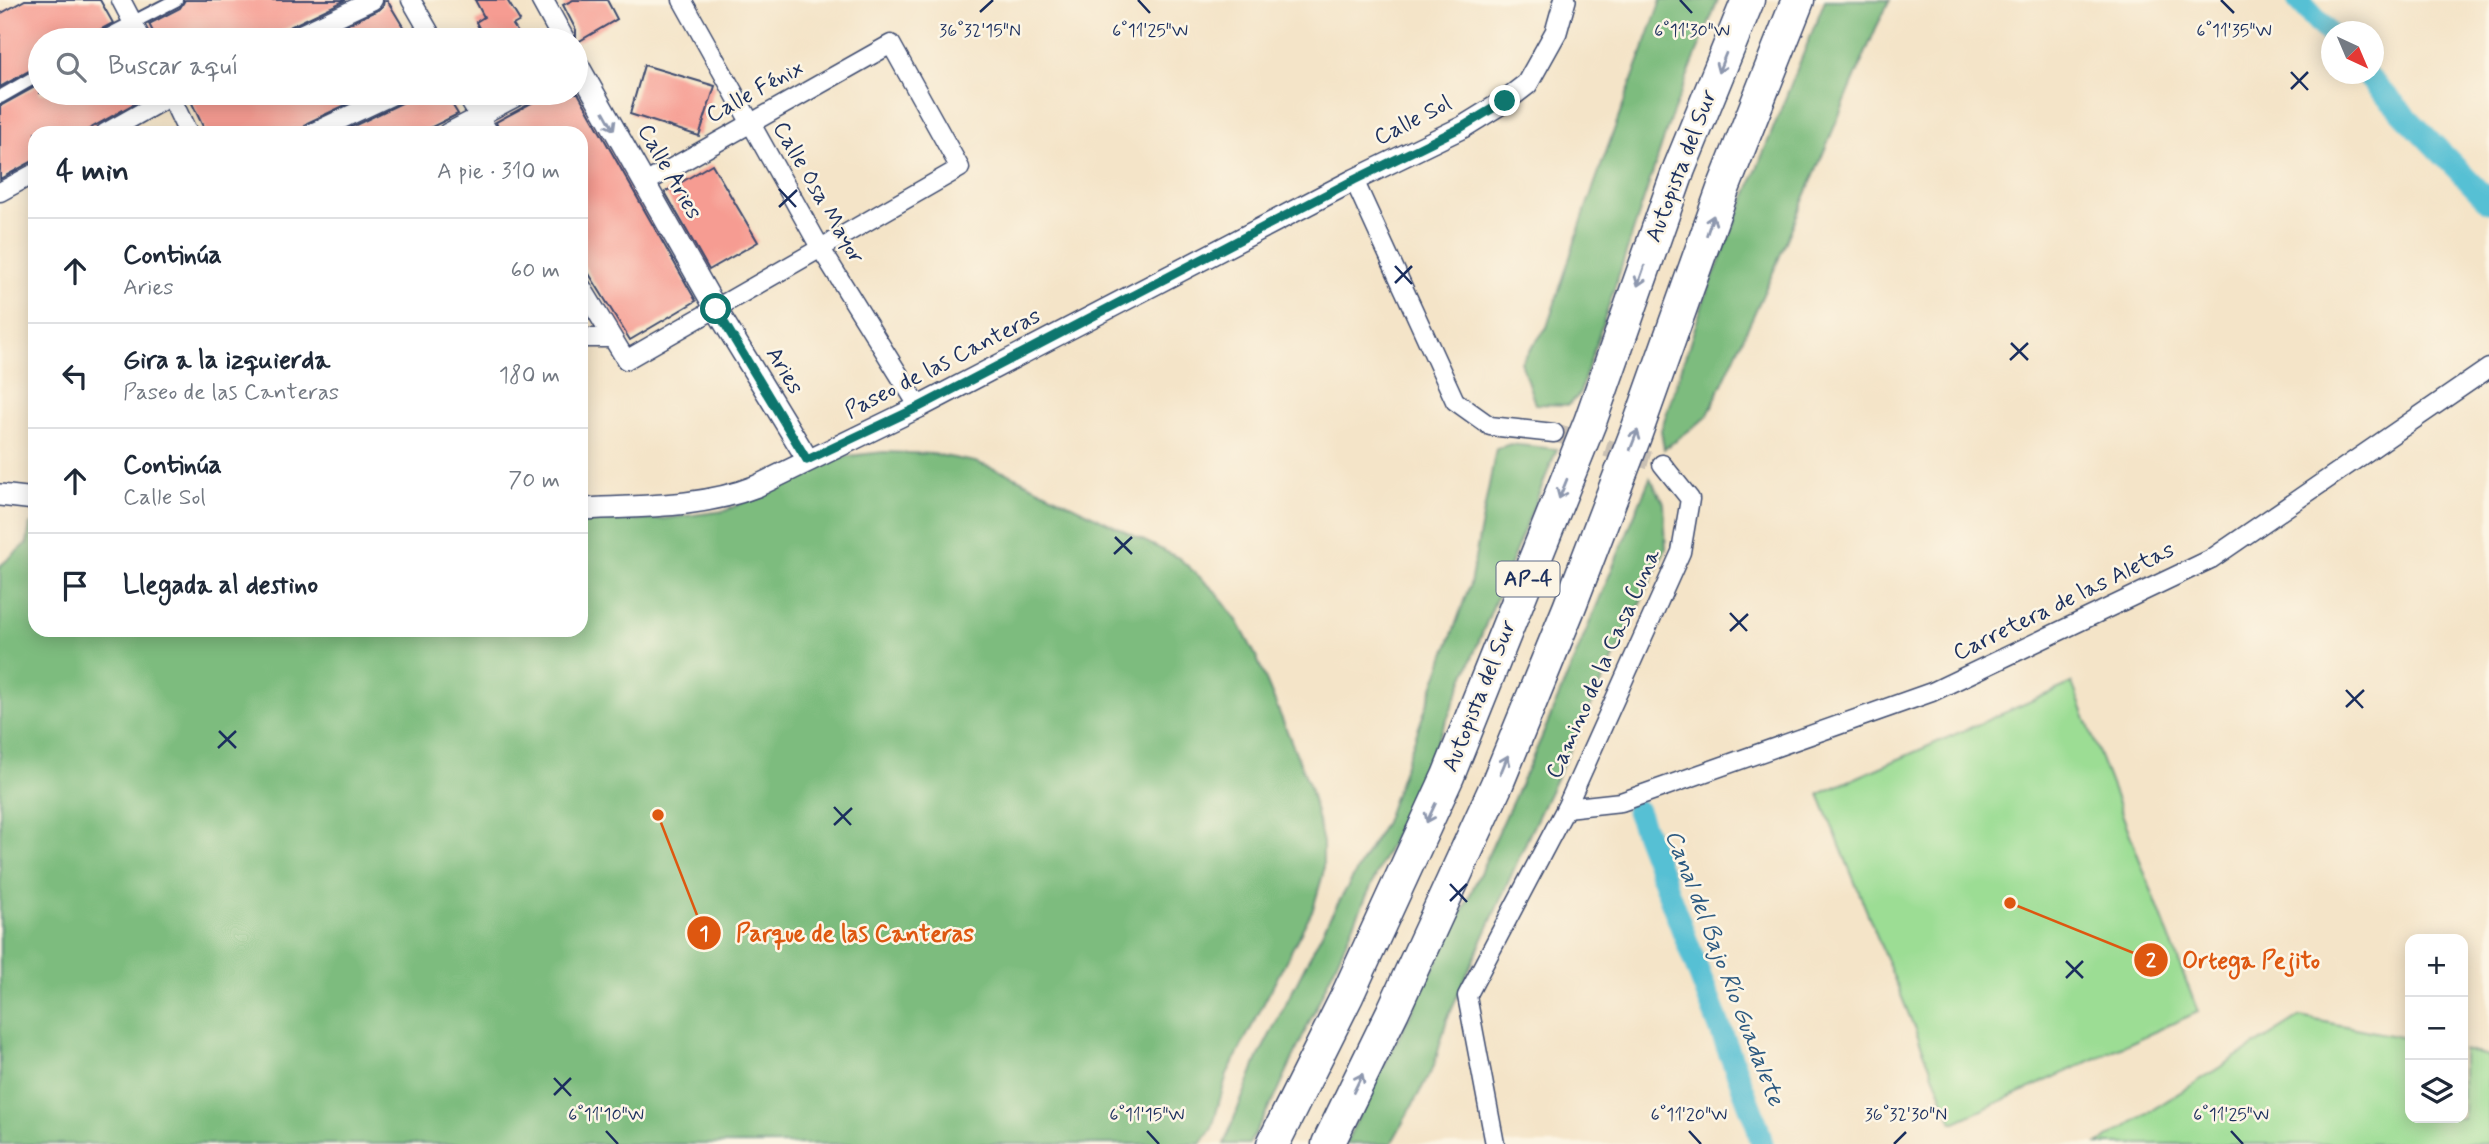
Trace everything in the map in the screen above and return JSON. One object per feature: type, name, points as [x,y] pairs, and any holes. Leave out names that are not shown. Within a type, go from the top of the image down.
[{"type":"highway","name":"Autopista del Sur","points":[[1273,1144],[1347,996],[1448,776],[1590,422],[1679,169],[1748,0]]},
{"type":"highway","name":"Autopista del Sur","points":[[1328,1144],[1393,1011],[1497,784],[1569,608],[1635,436],[1723,188],[1798,0]]},
{"type":"street","points":[[121,0],[136,28]]},
{"type":"street","points":[[120,28],[176,0]]},
{"type":"street","points":[[314,28],[373,0]]},
{"type":"street","points":[[411,0],[428,28]]},
{"type":"street","points":[[542,0],[557,28]]},
{"type":"street","name":"Calle Osa Mayor","points":[[682,0],[821,248],[919,407]]},
{"type":"street","name":"Calle Sol","points":[[1311,204],[1462,127],[1527,85],[1556,32],[1564,0]]},
{"type":"street","name":"Calle Fénix","points":[[645,183],[891,44],[960,168],[821,248]]},
{"type":"street","points":[[0,97],[28,81]]},
{"type":"street","name":"Calle Aries","points":[[588,84],[716,309]]},
{"type":"street","points":[[116,126],[153,105]]},
{"type":"street","points":[[177,105],[185,126]]},
{"type":"street","points":[[327,126],[372,105]]},
{"type":"street","points":[[472,105],[485,125],[509,105]]},
{"type":"street","points":[[0,192],[28,177]]},
{"type":"street","points":[[1354,180],[1455,401],[1490,426],[1555,433]]},
{"type":"street","name":"Paseo de las Canteras","points":[[588,509],[704,501],[731,496],[919,407],[1311,204]]},
{"type":"street","points":[[588,298],[626,360],[821,248]]},
{"type":"street","name":"Aries","points":[[716,309],[807,460]]},
{"type":"street","points":[[588,338],[612,338]]},
{"type":"street","name":"Carretera de las Aletas","points":[[1621,802],[1932,692],[2211,559],[2489,368]]},
{"type":"street","name":"Camino de la Casa Cuna","points":[[1495,1144],[1467,996],[1566,808],[1681,552],[1690,499],[1662,464]]},
{"type":"street","points":[[0,495],[28,498]]},
{"type":"street","name":"Camino de la Casa Cuna","points":[[1566,808],[1621,802]]},
{"type":"green space","points":[[1661,0],[1718,0],[1670,120],[1579,395],[1569,405],[1535,404],[1521,362],[1547,327],[1587,205]]},
{"type":"green space","points":[[1825,0],[1890,0],[1774,270],[1707,417],[1664,449],[1661,430],[1704,300]]},
{"type":"green space","points":[[1510,444],[1557,449],[1448,717],[1278,1091],[1249,1144],[1224,1144],[1258,1058],[1329,919],[1385,822],[1470,584],[1496,449]]},
{"type":"green space","points":[[884,452],[933,454],[975,462],[1009,474],[1179,558],[1216,592],[1238,622],[1256,656],[1310,787],[1323,843],[1323,874],[1313,909],[1227,1074],[1212,1128],[1201,1144],[0,1144],[0,566],[27,543],[28,537],[28,637],[588,637],[588,522],[661,519],[725,511],[839,457]]},
{"type":"green space","points":[[1650,478],[1664,503],[1666,549],[1531,831],[1447,1019],[1434,1066],[1391,1144],[1345,1144],[1465,906],[1541,739]]},
{"type":"green space","points":[[2072,683],[2198,1012],[1953,1123],[1819,794]]},
{"type":"green space","points":[[2300,1017],[2405,1038],[2405,1123],[2468,1123],[2468,1051],[2489,1056],[2489,1144],[2098,1144]]},
{"type":"building","points":[[25,0],[100,0],[113,23],[104,28],[28,28],[28,72],[0,87],[0,14]]},
{"type":"building","points":[[185,0],[346,0],[287,28],[151,28],[149,24],[180,8]]},
{"type":"building","points":[[384,0],[387,0],[404,28],[340,28],[378,10],[383,6]]},
{"type":"building","points":[[475,0],[507,0],[520,21],[513,25],[515,28],[479,28],[476,22],[484,17]]},
{"type":"building","points":[[573,0],[607,0],[617,19],[588,36],[588,28],[575,28],[563,5]]},
{"type":"building","points":[[644,65],[715,86],[699,136],[630,114]]},
{"type":"building","points":[[28,91],[28,105],[132,105],[94,126],[28,126],[28,164],[0,179],[0,106]]},
{"type":"building","points":[[193,105],[345,105],[305,126],[203,126]]},
{"type":"building","points":[[398,105],[452,105],[458,114],[434,126],[354,126]]},
{"type":"building","points":[[528,105],[585,105],[696,301],[630,340],[588,272],[588,126],[497,126],[496,122]]},
{"type":"building","points":[[712,164],[758,242],[709,270],[665,192]]},
{"type":"waterway","points":[[2298,0],[2321,25]]},
{"type":"waterway","points":[[2375,84],[2489,202]]},
{"type":"waterway","name":"Canal del Bajo Río Guadalete","points":[[1637,811],[1762,1144]]},
{"type":"tunnel","points":[[1554,433],[1662,464]]},
{"type":"place","name":"Parque de las Canteras","points":[[658,815]]},
{"type":"place","name":"Ortega Pejito","points":[[2010,903]]},
{"type":"route","points":[[716,309],[807,460],[919,407],[1354,180],[1462,127],[1505,101]]}]
